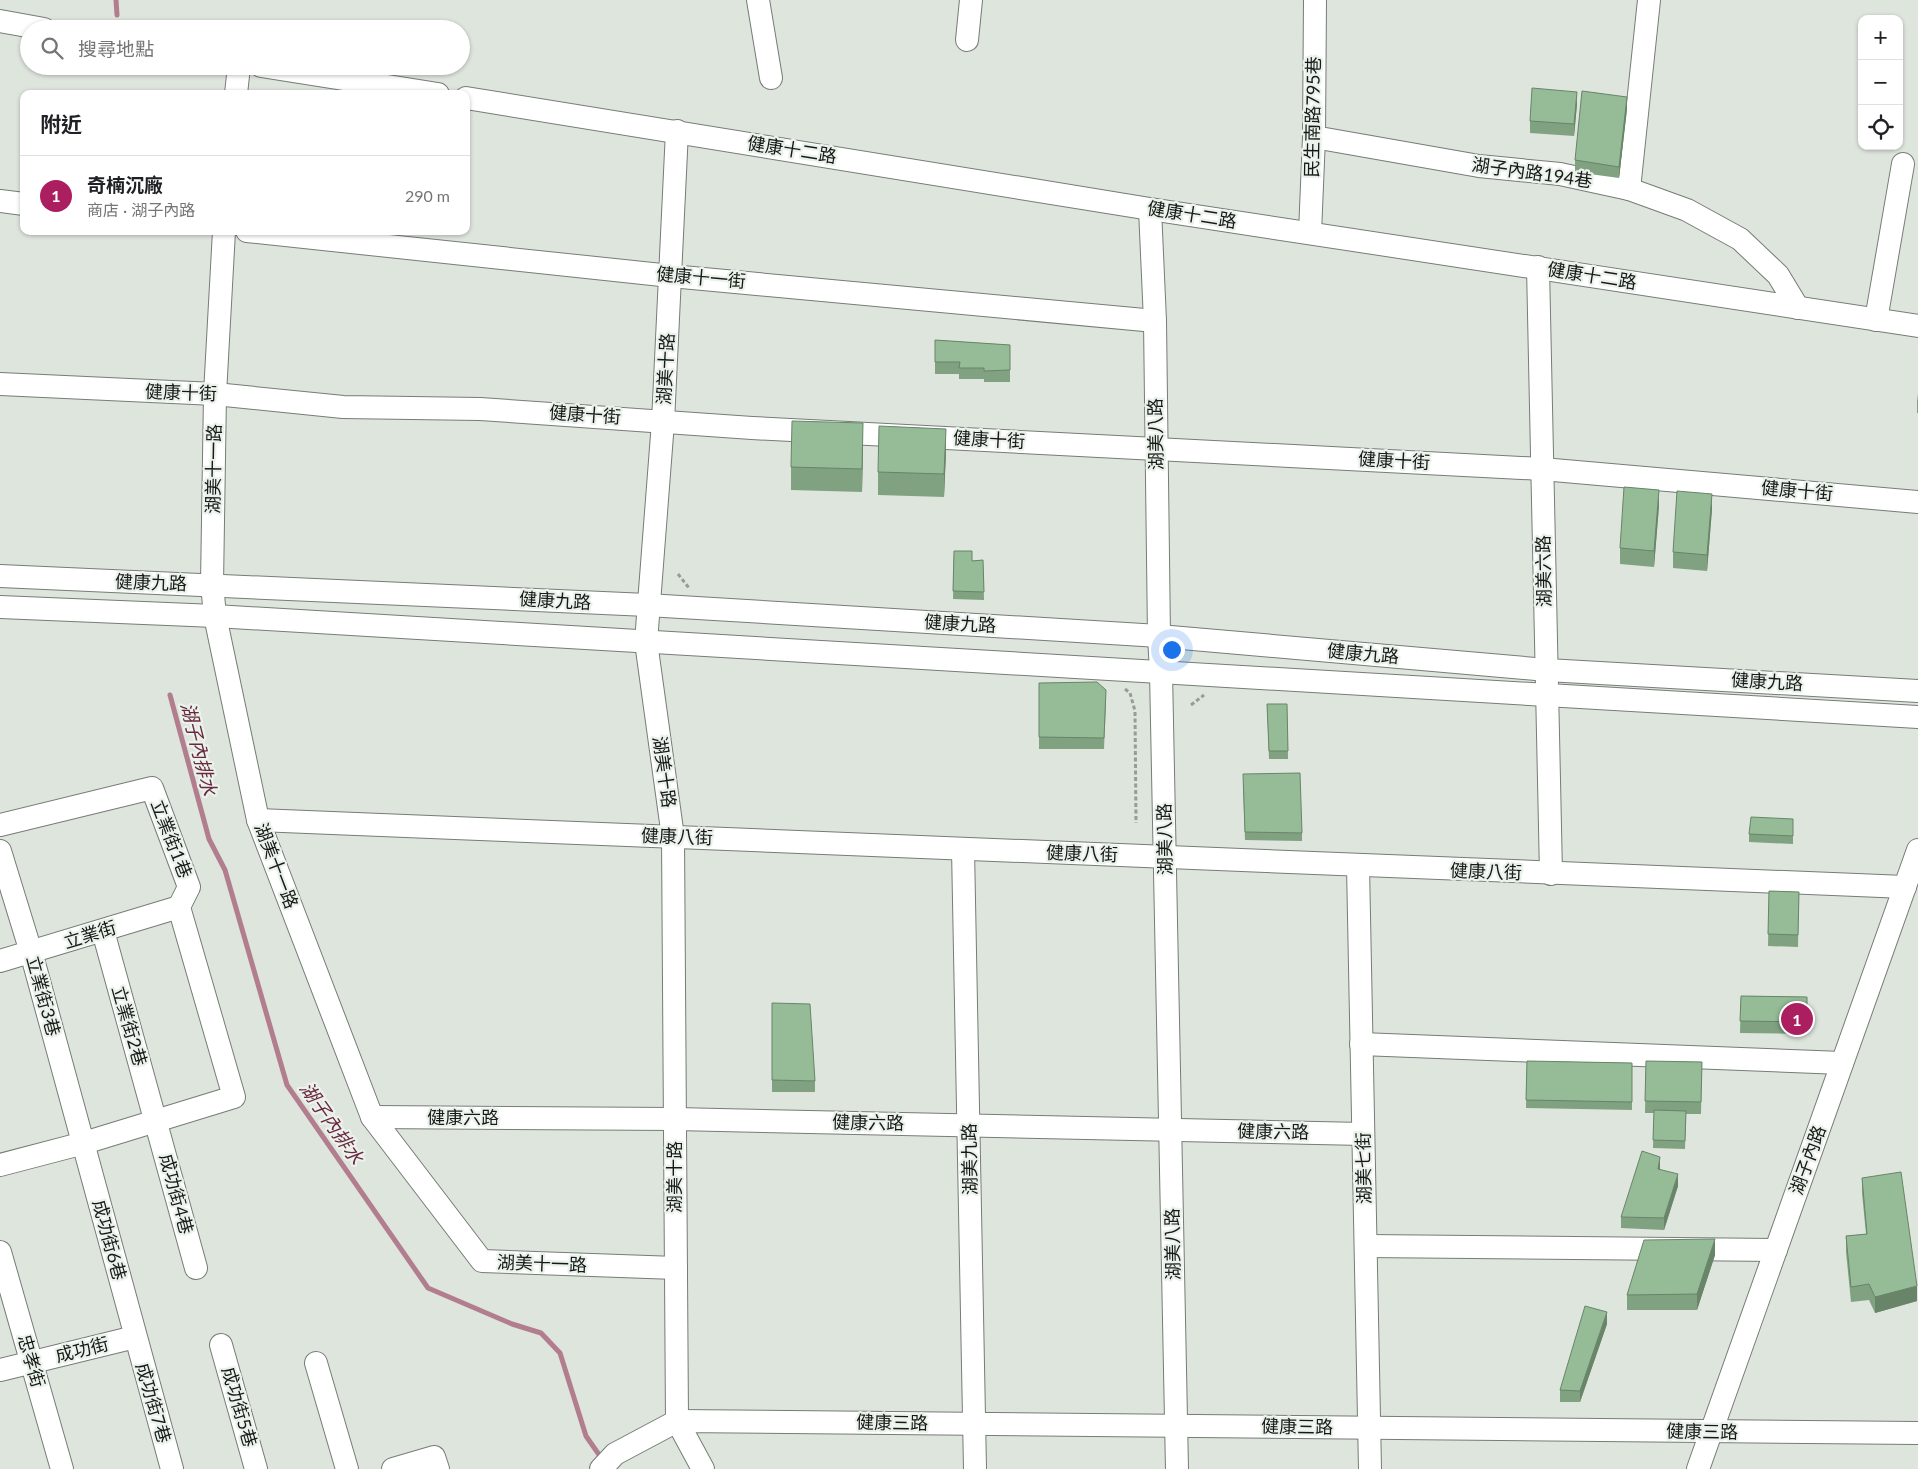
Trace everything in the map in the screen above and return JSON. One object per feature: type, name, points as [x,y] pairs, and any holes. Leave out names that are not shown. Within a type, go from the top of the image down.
[{"type":"street","points":[[758,0],[771,78]]},
{"type":"street","points":[[967,40],[971,0]]},
{"type":"street","name":"民生南路795巷","points":[[1310,233],[1314,137],[1315,0]]},
{"type":"street","points":[[1629,189],[1649,0]]},
{"type":"street","points":[[0,21],[20,25]]},
{"type":"street","points":[[236,90],[238,75]]},
{"type":"street","points":[[318,75],[413,90]]},
{"type":"street","name":"健康十二路","points":[[470,99],[1150,209],[1918,326]]},
{"type":"street","name":"湖美十路","points":[[677,131],[663,422],[647,605],[646,642],[673,837],[677,1421],[703,1469]]},
{"type":"street","name":"湖子內路194巷","points":[[1314,137],[1479,166],[1560,174],[1629,189],[1687,210],[1740,239],[1778,275],[1798,308]]},
{"type":"street","points":[[1876,320],[1903,164]]},
{"type":"street","points":[[0,201],[20,204]]},
{"type":"street","name":"湖美八路","points":[[1150,209],[1155,321],[1159,636],[1162,672],[1177,1469]]},
{"type":"street","name":"湖美十一路","points":[[224,235],[215,394],[212,584],[216,616],[258,820],[372,1117],[482,1261],[676,1268]]},
{"type":"street","name":"健康十一街","points":[[285,235],[671,276],[1155,321]]},
{"type":"street","name":"湖美六路","points":[[1538,268],[1551,874]]},
{"type":"street","name":"健康十街","points":[[0,384],[215,394],[343,407],[480,409],[663,422],[1542,469],[1918,502]]},
{"type":"street","name":"健康九路","points":[[0,576],[212,584],[647,605],[1159,636],[1546,670],[1918,691]]},
{"type":"street","points":[[0,607],[216,616],[1918,717]]},
{"type":"street","name":"立業街1巷","points":[[0,825],[152,788],[189,887],[179,907],[234,1097],[155,1120]]},
{"type":"street","name":"健康八街","points":[[258,820],[1905,887]]},
{"type":"street","name":"湖美九路","points":[[963,849],[976,1469]]},
{"type":"street","name":"湖子內路","points":[[1698,1469],[1918,850]]},
{"type":"street","name":"立業街3巷","points":[[0,851],[32,952],[84,1143]]},
{"type":"street","name":"湖美七街","points":[[1358,866],[1370,1469]]},
{"type":"street","name":"立業街","points":[[0,961],[179,907]]},
{"type":"street","name":"立業街2巷","points":[[103,931],[155,1120]]},
{"type":"street","points":[[1362,1044],[1842,1062]]},
{"type":"street","name":"健康六路","points":[[372,1117],[675,1119],[1363,1134]]},
{"type":"street","points":[[0,1165],[84,1143],[155,1120]]},
{"type":"street","name":"成功街4巷","points":[[155,1120],[196,1268]]},
{"type":"street","name":"成功街6巷","points":[[84,1143],[135,1337]]},
{"type":"street","points":[[1366,1246],[1776,1250]]},
{"type":"street","name":"忠孝街","points":[[0,1252],[62,1469]]},
{"type":"street","name":"成功街","points":[[0,1370],[135,1337]]},
{"type":"street","name":"成功街7巷","points":[[135,1337],[172,1469]]},
{"type":"street","name":"成功街5巷","points":[[221,1345],[256,1469]]},
{"type":"street","points":[[316,1363],[347,1469]]},
{"type":"street","points":[[600,1469],[615,1454],[677,1421]]},
{"type":"street","name":"健康三路","points":[[677,1421],[1918,1433]]},
{"type":"street","points":[[393,1469],[436,1463]]},
{"type":"path","points":[[1122,687],[1130,693],[1135,711],[1136,823]]},
{"type":"building","points":[[1532,88],[1577,92],[1574,124],[1530,121]]},
{"type":"building","points":[[1582,91],[1627,97],[1619,167],[1575,160]]},
{"type":"building","points":[[935,340],[1010,345],[1010,370],[984,371],[984,368],[959,368],[960,362],[935,362]]},
{"type":"building","points":[[792,421],[863,423],[862,469],[791,467]]},
{"type":"building","points":[[879,426],[946,429],[944,474],[878,472]]},
{"type":"building","points":[[1624,487],[1659,490],[1654,551],[1620,548]]},
{"type":"building","points":[[1677,491],[1712,494],[1707,555],[1673,552]]},
{"type":"building","points":[[954,551],[972,551],[972,561],[983,560],[984,592],[953,591]]},
{"type":"building","points":[[1097,682],[1106,690],[1104,738],[1039,737],[1039,683]]},
{"type":"building","points":[[1267,704],[1287,704],[1288,751],[1269,751]]},
{"type":"building","points":[[1300,773],[1302,833],[1245,832],[1243,774]]},
{"type":"building","points":[[1751,817],[1793,819],[1793,836],[1749,834]]},
{"type":"building","points":[[1769,891],[1799,892],[1798,935],[1768,934]]},
{"type":"building","points":[[1741,996],[1807,997],[1807,1022],[1740,1021]]},
{"type":"building","points":[[772,1003],[810,1004],[815,1081],[772,1080]]},
{"type":"building","points":[[1527,1061],[1632,1063],[1632,1102],[1526,1100]]},
{"type":"building","points":[[1646,1061],[1702,1062],[1701,1102],[1645,1101]]},
{"type":"building","points":[[1654,1110],[1686,1111],[1685,1141],[1653,1140]]},
{"type":"building","points":[[1642,1151],[1660,1157],[1658,1169],[1678,1174],[1664,1218],[1621,1217]]},
{"type":"building","points":[[1901,1172],[1917,1286],[1875,1297],[1869,1284],[1851,1287],[1846,1236],[1867,1234],[1862,1178]]},
{"type":"building","points":[[1715,1239],[1697,1294],[1627,1295],[1644,1240]]},
{"type":"building","points":[[1585,1306],[1607,1312],[1580,1391],[1560,1390]]},
{"type":"waterway","points":[[116,0],[117,15]]},
{"type":"waterway","name":"湖子內排水","points":[[170,695],[209,839],[225,870],[287,1085],[428,1288],[512,1324],[541,1333],[560,1353],[586,1436],[602,1459]]},
{"type":"place","name":"奇楠沉廠","points":[[1797,1019]]}]
